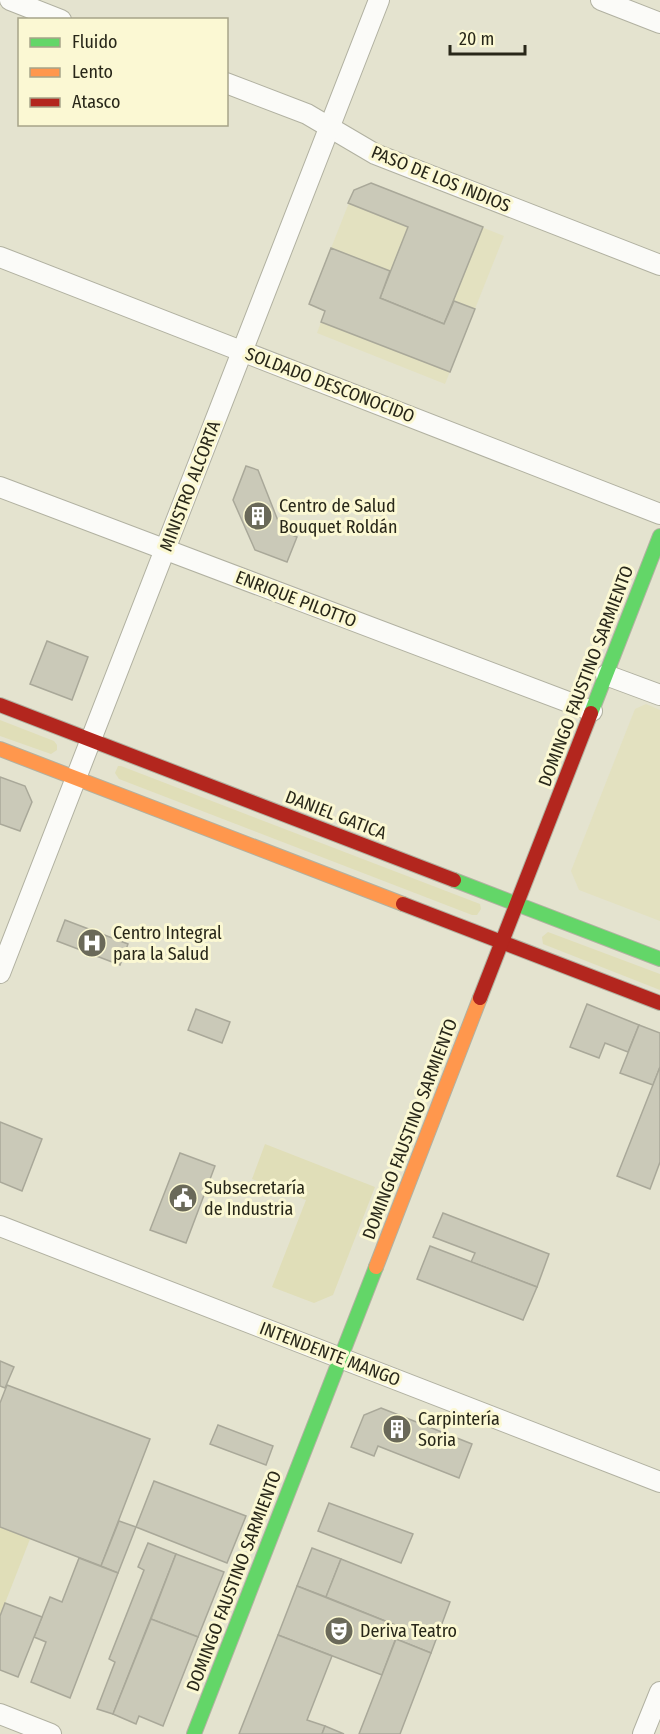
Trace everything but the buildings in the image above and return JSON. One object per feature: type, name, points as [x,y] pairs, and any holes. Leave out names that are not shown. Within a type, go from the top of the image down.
[{"type":"main road","name":"DOMINGO FAUSTINO SARMIENTO","points":[[194,1734],[660,536]]},
{"type":"main road","name":"DANIEL GATICA","points":[[0,705],[660,959]]},
{"type":"main road","points":[[0,749],[660,1003]]},
{"type":"street","points":[[10,0],[56,18]]},
{"type":"street","name":"MINISTRO ALCORTA","points":[[0,973],[380,0]]},
{"type":"street","points":[[601,0],[623,4],[660,23]]},
{"type":"street","name":"PASO DE LOS INDIOS","points":[[228,84],[307,114],[375,154],[660,265]]},
{"type":"street","name":"SOLDADO DESCONOCIDO","points":[[0,257],[660,514]]},
{"type":"street","name":"ENRIQUE PILOTTO","points":[[0,487],[592,711]]},
{"type":"street","points":[[606,675],[660,695]]},
{"type":"street","name":"INTENDENTE MANGO","points":[[0,1226],[660,1482]]},
{"type":"street","points":[[643,1734],[660,1692]]},
{"type":"street","points":[[0,1714],[51,1734]]},
{"type":"shaded area","points":[[371,183],[504,236],[445,384],[317,333],[325,311],[309,304],[354,190]]},
{"type":"shaded area","points":[[646,704],[660,710],[660,921],[579,890],[571,871],[635,709]]},
{"type":"shaded area","points":[[0,720],[54,741],[57,750],[51,754],[0,736]]},
{"type":"shaded area","points":[[118,766],[480,904],[481,909],[477,915],[472,915],[119,779],[115,773]]},
{"type":"shaded area","points":[[548,932],[660,974],[660,990],[543,944],[542,937]]},
{"type":"shaded area","points":[[265,1144],[375,1187],[333,1295],[314,1303],[272,1287],[306,1200],[252,1179]]},
{"type":"shaded area","points":[[0,1527],[30,1539],[0,1616]]},
{"type":"traffic: fast","points":[[591,713],[660,536]]},
{"type":"traffic: fast","points":[[454,880],[660,959]]},
{"type":"traffic: fast","points":[[194,1734],[376,1267]]},
{"type":"traffic: slow","points":[[0,749],[403,904]]},
{"type":"traffic: slow","points":[[376,1267],[480,998]]},
{"type":"traffic: jam","points":[[0,705],[454,880]]},
{"type":"traffic: jam","points":[[480,998],[591,713]]},
{"type":"traffic: jam","points":[[403,904],[660,1003]]},
{"type":"place","name":"Centro de Salud Bouquet Roldán","points":[[258,516]]},
{"type":"place","name":"Centro Integral para la Salud","points":[[92,943]]},
{"type":"place","name":"Subsecretaría de Industria","points":[[183,1198]]},
{"type":"place","name":"Carpintería Soria","points":[[397,1429]]},
{"type":"place","name":"Deriva Teatro","points":[[339,1631]]}]
